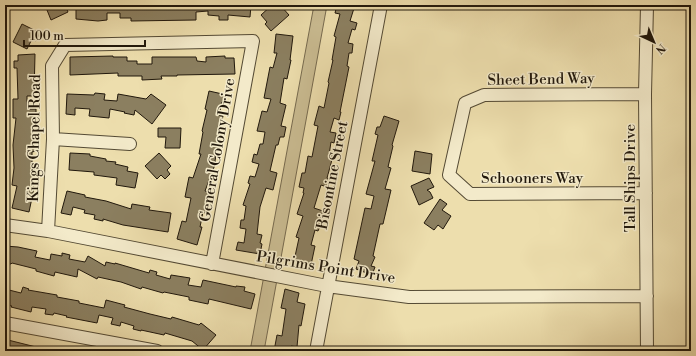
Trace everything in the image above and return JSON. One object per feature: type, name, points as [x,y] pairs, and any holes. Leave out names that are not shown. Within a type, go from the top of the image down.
[{"type":"street","name":"Bisontine Street","points":[[316,351],[381,5]]},
{"type":"street","name":"Tall Ships Drive","points":[[647,5],[645,94],[647,351]]},
{"type":"street","name":"Kings Chapel Road","points":[[48,231],[52,139],[52,66],[65,45],[253,41]]},
{"type":"street","name":"General Colony Drive","points":[[212,264],[253,41]]},
{"type":"street","name":"Sheet Bend Way","points":[[454,151],[465,103],[484,95],[645,94]]},
{"type":"street","points":[[52,139],[130,144]]},
{"type":"street","name":"Schooners Way","points":[[454,151],[449,175],[470,194],[646,193]]},
{"type":"street","name":"Pilgrims Point Drive","points":[[5,225],[48,231],[327,286],[409,297],[647,296]]},
{"type":"street","points":[[5,323],[157,351]]},
{"type":"shaded area","points":[[314,5],[327,5],[264,351],[250,351]]},
{"type":"building","points":[[45,5],[65,5],[68,12],[51,20]]},
{"type":"building","points":[[76,5],[251,5],[250,17],[228,15],[228,20],[219,20],[219,16],[208,15],[208,11],[196,12],[196,20],[131,21],[131,18],[120,18],[120,13],[107,13],[107,20],[98,21],[76,19]]},
{"type":"building","points":[[272,5],[280,5],[289,15],[271,31],[265,24],[267,22],[261,15]]},
{"type":"building","points":[[337,5],[355,5],[350,21],[357,23],[355,30],[352,29],[348,43],[353,44],[352,53],[349,53],[347,66],[349,67],[341,112],[339,120],[334,118],[330,132],[336,133],[334,143],[331,142],[329,155],[333,156],[327,178],[329,179],[327,187],[321,185],[314,208],[323,211],[319,224],[321,224],[318,231],[315,230],[311,245],[315,246],[311,265],[294,261],[299,238],[296,237],[303,216],[297,214],[304,193],[304,188],[299,187],[302,173],[305,173],[308,156],[312,157],[318,126],[314,125],[319,106],[324,108],[333,60],[336,37],[334,36],[340,14],[335,13]]},
{"type":"building","points":[[22,24],[40,33],[36,41],[32,39],[27,49],[13,42]]},
{"type":"building","points":[[276,34],[293,36],[291,60],[287,79],[284,78],[280,103],[286,105],[281,126],[286,127],[284,137],[280,137],[278,145],[276,145],[270,171],[277,173],[273,190],[266,188],[260,207],[257,234],[262,235],[260,254],[236,250],[238,242],[244,243],[246,229],[240,228],[241,220],[244,220],[246,206],[243,205],[250,184],[248,183],[250,176],[255,177],[259,164],[252,162],[254,154],[257,155],[260,144],[263,144],[265,132],[257,131],[262,111],[267,112],[271,99],[264,98],[270,67],[273,68],[277,53],[274,53]]},
{"type":"building","points":[[35,54],[34,96],[27,96],[27,109],[36,109],[33,144],[36,144],[36,151],[32,152],[32,169],[35,170],[33,193],[29,212],[12,208],[17,186],[12,185],[14,168],[13,145],[16,118],[13,118],[13,99],[18,99],[17,68],[14,68],[14,61],[18,61],[18,55]]},
{"type":"building","points":[[225,56],[225,58],[234,58],[235,74],[161,76],[162,79],[142,80],[142,76],[118,76],[118,73],[70,75],[70,57],[127,57],[127,61],[137,61],[137,64],[152,64],[152,57],[196,57],[197,61],[206,62],[206,57]]},
{"type":"building","points":[[209,91],[227,95],[225,103],[222,102],[219,115],[223,116],[218,138],[216,162],[205,191],[209,192],[205,213],[203,212],[200,227],[202,227],[197,245],[177,239],[182,221],[186,222],[191,198],[185,197],[189,177],[193,178],[201,154],[199,154]]},
{"type":"building","points":[[95,93],[105,94],[104,100],[117,101],[118,94],[146,99],[151,94],[166,105],[152,124],[135,110],[134,115],[110,109],[109,118],[89,116],[90,109],[75,108],[75,115],[66,114],[67,94],[94,95]]},
{"type":"building","points":[[384,116],[399,121],[392,145],[388,167],[391,168],[385,189],[391,190],[383,224],[380,224],[373,256],[375,257],[371,266],[375,267],[372,275],[356,269],[359,261],[354,259],[365,208],[371,209],[374,196],[366,194],[375,161],[372,161],[378,135],[375,134],[377,127],[380,127]]},
{"type":"building","points":[[158,128],[181,128],[180,148],[165,148],[166,137],[158,137]]},
{"type":"building","points":[[415,151],[432,154],[430,174],[412,171]]},
{"type":"building","points":[[70,153],[90,154],[90,156],[106,159],[106,161],[116,162],[115,164],[128,167],[127,171],[138,173],[135,188],[116,185],[117,178],[94,175],[94,172],[69,170]]},
{"type":"building","points":[[159,153],[171,166],[167,170],[170,174],[165,179],[161,175],[157,179],[145,166]]},
{"type":"building","points":[[429,178],[434,187],[427,190],[433,198],[419,205],[411,186]]},
{"type":"building","points":[[67,191],[131,209],[132,204],[150,207],[149,210],[171,213],[168,232],[123,225],[103,219],[103,221],[94,219],[95,215],[84,213],[85,210],[73,207],[71,215],[61,213]]},
{"type":"building","points":[[440,199],[447,204],[442,210],[451,216],[443,229],[438,225],[434,230],[424,223]]},
{"type":"building","points":[[5,246],[37,251],[35,257],[50,260],[51,254],[62,256],[62,253],[70,255],[69,259],[85,262],[88,256],[105,266],[106,262],[115,263],[149,273],[150,270],[157,272],[156,275],[170,279],[171,275],[190,278],[188,285],[201,287],[203,280],[236,287],[245,287],[244,291],[255,294],[251,309],[209,299],[208,304],[189,300],[189,297],[163,293],[142,287],[141,289],[121,282],[98,277],[97,279],[78,269],[77,277],[55,272],[54,276],[36,271],[36,269],[12,263],[5,263]]},
{"type":"building","points":[[23,287],[29,289],[28,290],[57,295],[57,297],[79,301],[79,303],[104,308],[106,300],[125,305],[124,307],[150,314],[171,319],[172,317],[199,325],[201,323],[216,335],[203,350],[192,341],[165,333],[164,335],[133,329],[134,326],[121,322],[120,326],[111,324],[113,318],[99,315],[97,323],[54,313],[53,315],[45,314],[46,309],[32,307],[31,312],[5,305],[5,289],[21,293]]},
{"type":"building","points":[[285,289],[299,293],[297,302],[305,304],[301,326],[299,325],[297,347],[291,346],[291,351],[274,351],[277,335],[282,336],[286,309],[281,308]]},
{"type":"building","points":[[8,340],[40,348],[40,351],[6,351]]}]
